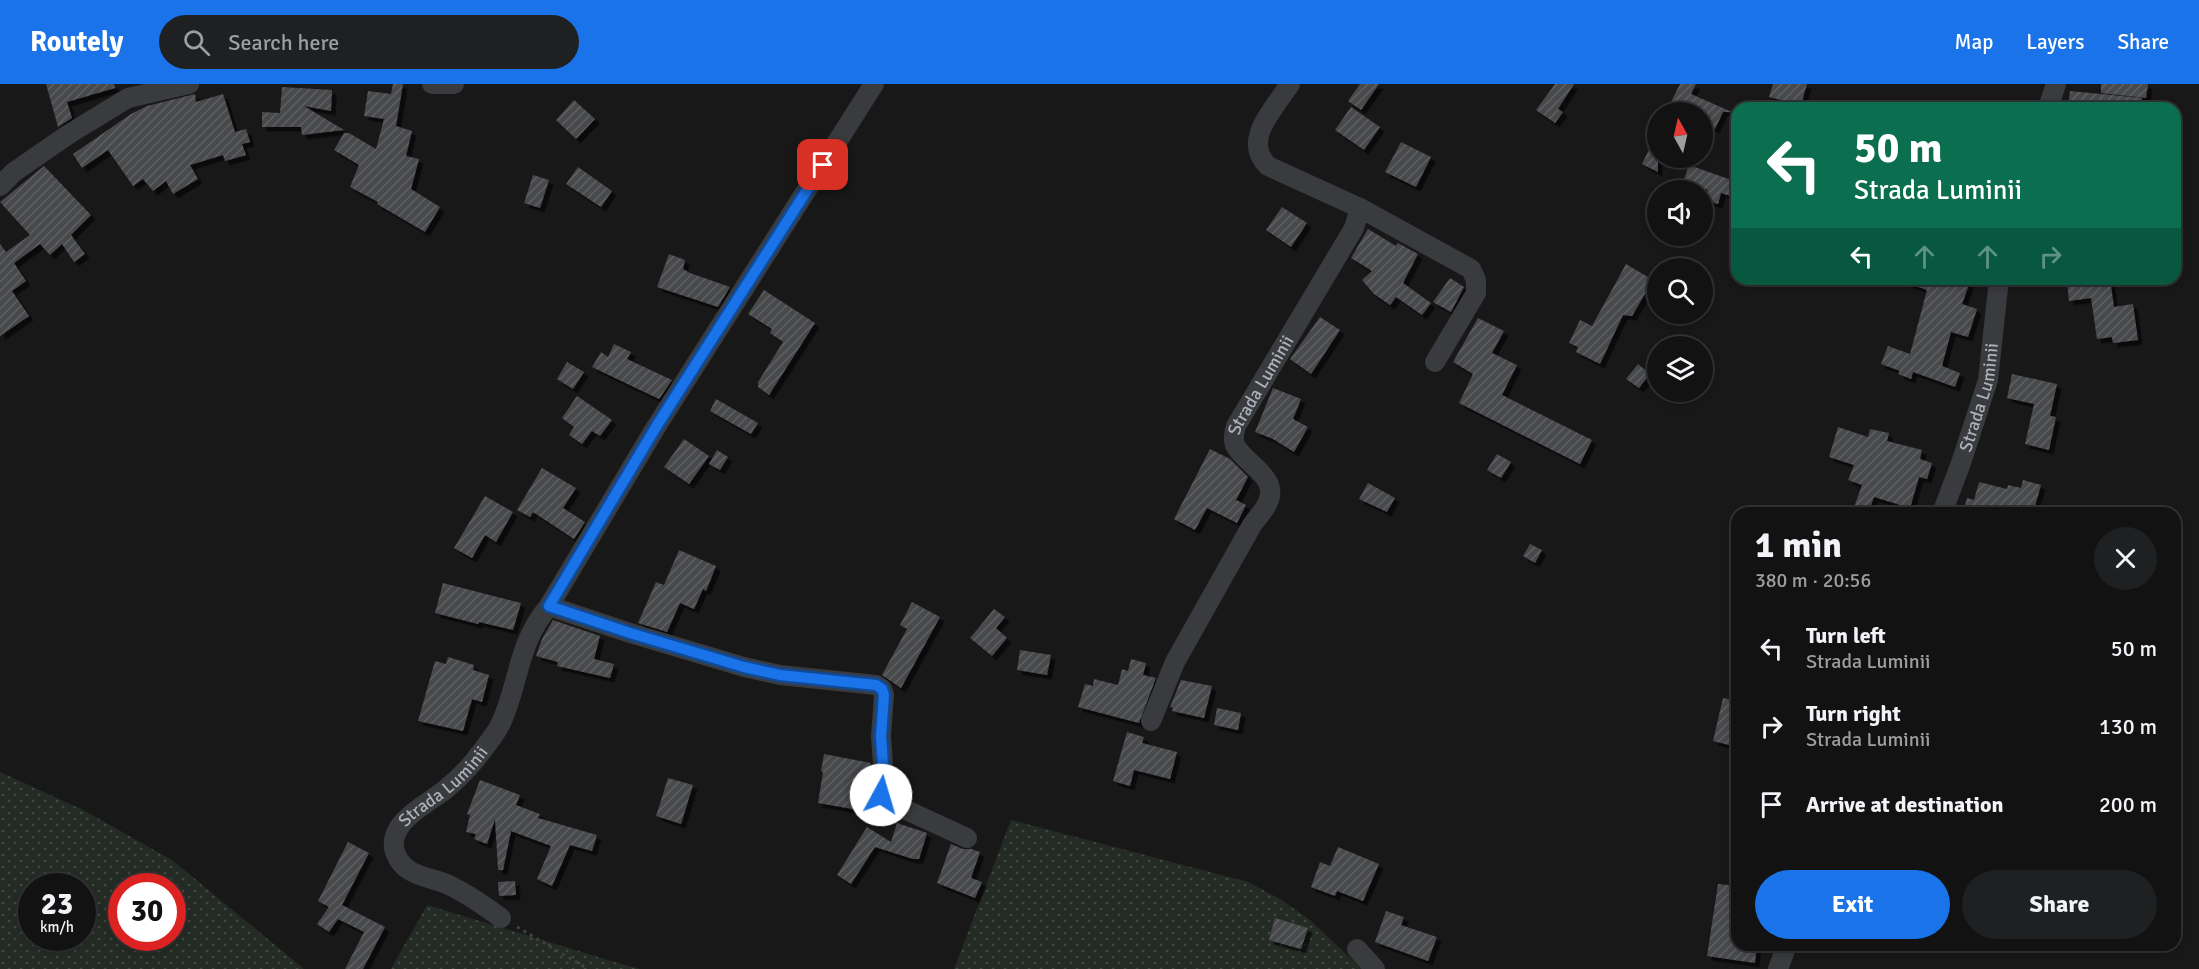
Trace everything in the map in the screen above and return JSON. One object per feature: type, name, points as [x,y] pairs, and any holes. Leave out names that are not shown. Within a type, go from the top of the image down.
[{"type":"street","points":[[0,186],[14,172],[69,134],[128,98],[189,84]]},
{"type":"street","points":[[432,84],[454,84]]},
{"type":"street","name":"Strada Luminii","points":[[501,918],[472,897],[448,885],[410,872],[395,852],[398,829],[408,817],[458,779],[490,741],[501,724],[519,662],[531,633],[656,427],[874,84]]},
{"type":"street","points":[[1290,84],[1260,130],[1256,144],[1259,158],[1268,166],[1360,208],[1471,269],[1476,280],[1476,293],[1435,362]]},
{"type":"street","points":[[2050,102],[2056,84]]},
{"type":"street","name":"Strada Luminii","points":[[1151,721],[1175,662],[1252,525],[1268,505],[1270,493],[1268,481],[1236,445],[1234,437],[1236,426],[1354,228],[1360,208]]},
{"type":"street","name":"Strada Luminii","points":[[1944,507],[1988,380],[1998,285]]},
{"type":"street","points":[[549,606],[744,667],[780,675],[876,685],[882,689],[884,695],[881,736],[884,779],[879,787],[881,795],[889,802],[967,838]]},
{"type":"street","points":[[1357,949],[1375,969]]},
{"type":"street","points":[[1778,969],[1785,951]]},
{"type":"path","points":[[501,918],[588,969]]},
{"type":"shaded area","points":[[0,772],[83,810],[172,860],[304,969],[0,969]]},
{"type":"shaded area","points":[[1011,820],[1248,882],[1280,899],[1310,920],[1362,969],[954,969]]},
{"type":"shaded area","points":[[427,905],[618,963],[640,969],[391,969]]},
{"type":"building","points":[[46,84],[114,84],[115,88],[67,102],[72,118],[58,127]]},
{"type":"building","points":[[393,84],[403,84],[396,126],[412,131],[406,156],[419,159],[411,189],[440,207],[425,232],[350,187],[359,165],[334,150],[344,133],[349,133],[376,149],[384,119],[364,116],[368,91],[391,94]]},
{"type":"building","points":[[1360,84],[1379,84],[1361,110],[1348,101]]},
{"type":"building","points":[[1555,84],[1574,84],[1558,109],[1563,112],[1555,123],[1536,110]]},
{"type":"building","points":[[1680,84],[1696,84],[1691,94],[1709,102],[1671,102]]},
{"type":"building","points":[[1773,84],[1807,84],[1802,102],[1785,102],[1769,97]]},
{"type":"building","points":[[2101,84],[2148,84],[2146,98],[2101,93]]},
{"type":"building","points":[[282,87],[332,90],[331,111],[304,106],[344,130],[302,135],[301,127],[262,127],[262,112],[280,113]]},
{"type":"building","points":[[2070,91],[2142,98],[2142,102],[2069,102]]},
{"type":"building","points":[[195,94],[196,102],[223,94],[235,132],[246,129],[250,142],[242,144],[246,155],[225,161],[223,155],[190,165],[198,179],[173,194],[166,181],[153,191],[143,179],[133,186],[108,150],[82,168],[73,154],[131,114],[147,106]]},
{"type":"building","points":[[574,100],[595,119],[576,139],[556,120]]},
{"type":"building","points":[[1713,104],[1731,112],[1723,112],[1715,129],[1713,128]]},
{"type":"building","points":[[1351,107],[1380,127],[1364,150],[1335,130]]},
{"type":"building","points":[[1401,142],[1431,157],[1416,187],[1385,172]]},
{"type":"building","points":[[1647,154],[1647,166],[1642,164]]},
{"type":"building","points":[[44,166],[91,215],[71,235],[85,254],[74,262],[62,244],[50,255],[40,244],[14,263],[26,281],[12,291],[29,316],[0,336],[0,244],[6,252],[30,235],[0,202]]},
{"type":"building","points":[[578,167],[612,191],[601,207],[566,184]]},
{"type":"building","points":[[1688,168],[1697,168],[1731,180],[1731,196],[1721,193],[1718,204],[1713,202],[1713,180],[1684,180]]},
{"type":"building","points":[[533,175],[549,180],[540,208],[524,203]]},
{"type":"building","points":[[1282,207],[1307,223],[1291,247],[1266,230]]},
{"type":"building","points":[[1368,229],[1396,246],[1398,243],[1418,254],[1403,283],[1431,303],[1422,315],[1396,297],[1390,305],[1374,294],[1362,280],[1372,271],[1351,258]]},
{"type":"building","points":[[669,254],[685,260],[683,269],[690,273],[730,287],[718,307],[657,287]]},
{"type":"building","points":[[1626,264],[1647,276],[1647,290],[1632,316],[1623,315],[1600,364],[1576,352],[1578,347],[1569,343],[1580,320],[1592,326]]},
{"type":"building","points":[[1450,278],[1464,287],[1451,312],[1433,302]]},
{"type":"building","points":[[1913,285],[1969,285],[1962,304],[1977,309],[1968,337],[1951,332],[1942,366],[1960,373],[1955,387],[1913,372],[1911,379],[1898,374],[1900,371],[1881,364],[1888,346],[1910,354],[1927,290]]},
{"type":"building","points":[[2067,285],[2111,285],[2114,307],[2133,304],[2138,340],[2113,343],[2112,337],[2097,339],[2091,298],[2069,301]]},
{"type":"building","points":[[764,290],[815,323],[769,395],[758,387],[758,382],[783,342],[770,333],[772,329],[748,314]]},
{"type":"building","points":[[1320,317],[1340,330],[1311,374],[1290,359]]},
{"type":"building","points":[[1478,318],[1504,331],[1492,353],[1517,365],[1502,395],[1592,440],[1580,464],[1459,403],[1473,374],[1453,362]]},
{"type":"building","points":[[614,344],[631,352],[627,359],[672,380],[659,399],[592,367],[601,352],[608,357]]},
{"type":"building","points":[[567,362],[584,372],[573,389],[557,379]]},
{"type":"building","points":[[1638,364],[1647,372],[1647,378],[1639,388],[1626,379]]},
{"type":"building","points":[[2012,374],[2057,384],[2050,416],[2056,417],[2049,450],[2025,444],[2034,404],[2007,398]]},
{"type":"building","points":[[1273,388],[1301,399],[1293,419],[1308,427],[1294,452],[1273,439],[1255,432]]},
{"type":"building","points":[[577,396],[612,420],[600,436],[592,431],[582,444],[569,435],[574,427],[562,418]]},
{"type":"building","points":[[716,399],[758,423],[751,434],[710,411]]},
{"type":"building","points":[[1838,427],[1868,437],[1870,429],[1889,433],[1887,441],[1922,450],[1920,459],[1932,463],[1927,479],[1919,477],[1910,507],[1874,497],[1870,507],[1854,507],[1862,485],[1848,480],[1854,465],[1829,457]]},
{"type":"building","points":[[684,439],[709,456],[689,484],[664,467]]},
{"type":"building","points":[[1210,449],[1230,459],[1248,477],[1236,500],[1246,505],[1237,523],[1207,508],[1195,530],[1174,519]]},
{"type":"building","points":[[717,450],[728,457],[720,470],[709,464]]},
{"type":"building","points":[[1497,454],[1511,462],[1501,478],[1487,470]]},
{"type":"building","points":[[542,468],[576,488],[563,508],[585,522],[574,539],[533,512],[530,517],[517,510]]},
{"type":"building","points":[[2023,480],[2041,485],[2035,507],[1965,507],[1967,498],[1974,500],[1979,482],[2007,489],[2008,485],[2021,488]]},
{"type":"building","points":[[1368,483],[1395,498],[1387,512],[1359,499]]},
{"type":"building","points":[[485,496],[513,512],[496,542],[485,535],[472,558],[454,548]]},
{"type":"building","points":[[1530,544],[1542,550],[1535,563],[1523,556]]},
{"type":"building","points":[[679,550],[716,566],[706,591],[703,589],[694,609],[680,603],[667,632],[638,623],[656,582],[664,585]]},
{"type":"building","points":[[443,583],[521,603],[513,630],[435,613]]},
{"type":"building","points":[[912,602],[940,617],[901,688],[882,675],[907,629],[900,625]]},
{"type":"building","points":[[994,609],[1005,617],[996,628],[1007,638],[992,656],[970,638]]},
{"type":"building","points":[[553,620],[600,636],[594,659],[614,664],[610,678],[557,666],[558,662],[536,656],[542,639]]},
{"type":"building","points":[[1020,650],[1051,655],[1047,675],[1017,670]]},
{"type":"building","points":[[448,657],[474,665],[473,670],[489,675],[482,702],[472,699],[463,731],[418,721],[435,661],[446,664]]},
{"type":"building","points":[[1131,659],[1146,663],[1143,675],[1156,678],[1139,723],[1078,707],[1085,684],[1093,686],[1094,679],[1118,685],[1122,669],[1128,671]]},
{"type":"building","points":[[1181,680],[1212,686],[1204,718],[1172,711],[1173,708],[1170,707]]},
{"type":"building","points":[[1723,698],[1731,700],[1731,746],[1713,741]]},
{"type":"building","points":[[1217,708],[1241,713],[1238,730],[1214,725]]},
{"type":"building","points":[[1127,732],[1144,737],[1142,743],[1177,752],[1170,779],[1134,770],[1130,786],[1113,781]]},
{"type":"building","points":[[824,754],[871,763],[866,788],[858,786],[853,809],[818,803]]},
{"type":"building","points":[[668,778],[693,785],[681,824],[656,816]]},
{"type":"building","points":[[480,780],[520,795],[516,805],[540,814],[538,818],[597,835],[592,851],[570,845],[552,886],[537,879],[551,846],[511,831],[503,870],[498,870],[495,819],[487,844],[474,839],[476,834],[466,832],[470,815],[467,814]]},
{"type":"building","points":[[897,823],[927,833],[919,859],[875,847],[851,884],[837,875],[867,827],[891,842]]},
{"type":"building","points":[[348,842],[369,853],[342,905],[385,927],[363,969],[345,969],[364,932],[338,919],[329,932],[317,924],[329,907],[318,901]]},
{"type":"building","points":[[951,844],[980,852],[971,878],[982,882],[975,898],[937,883]]},
{"type":"building","points":[[1338,847],[1379,864],[1363,901],[1337,891],[1335,896],[1311,887],[1320,862],[1330,866]]},
{"type":"building","points":[[515,881],[516,895],[499,896],[498,882]]},
{"type":"building","points":[[1718,884],[1731,885],[1731,951],[1756,951],[1755,963],[1707,956]]},
{"type":"building","points":[[1386,911],[1404,917],[1401,925],[1437,937],[1428,961],[1375,942]]},
{"type":"building","points":[[1275,918],[1308,928],[1301,949],[1269,940]]},
{"type":"route","points":[[823,165],[656,427],[549,606],[744,667],[780,675],[876,685],[882,689],[885,707],[881,736],[884,779],[879,787],[881,795]]}]
